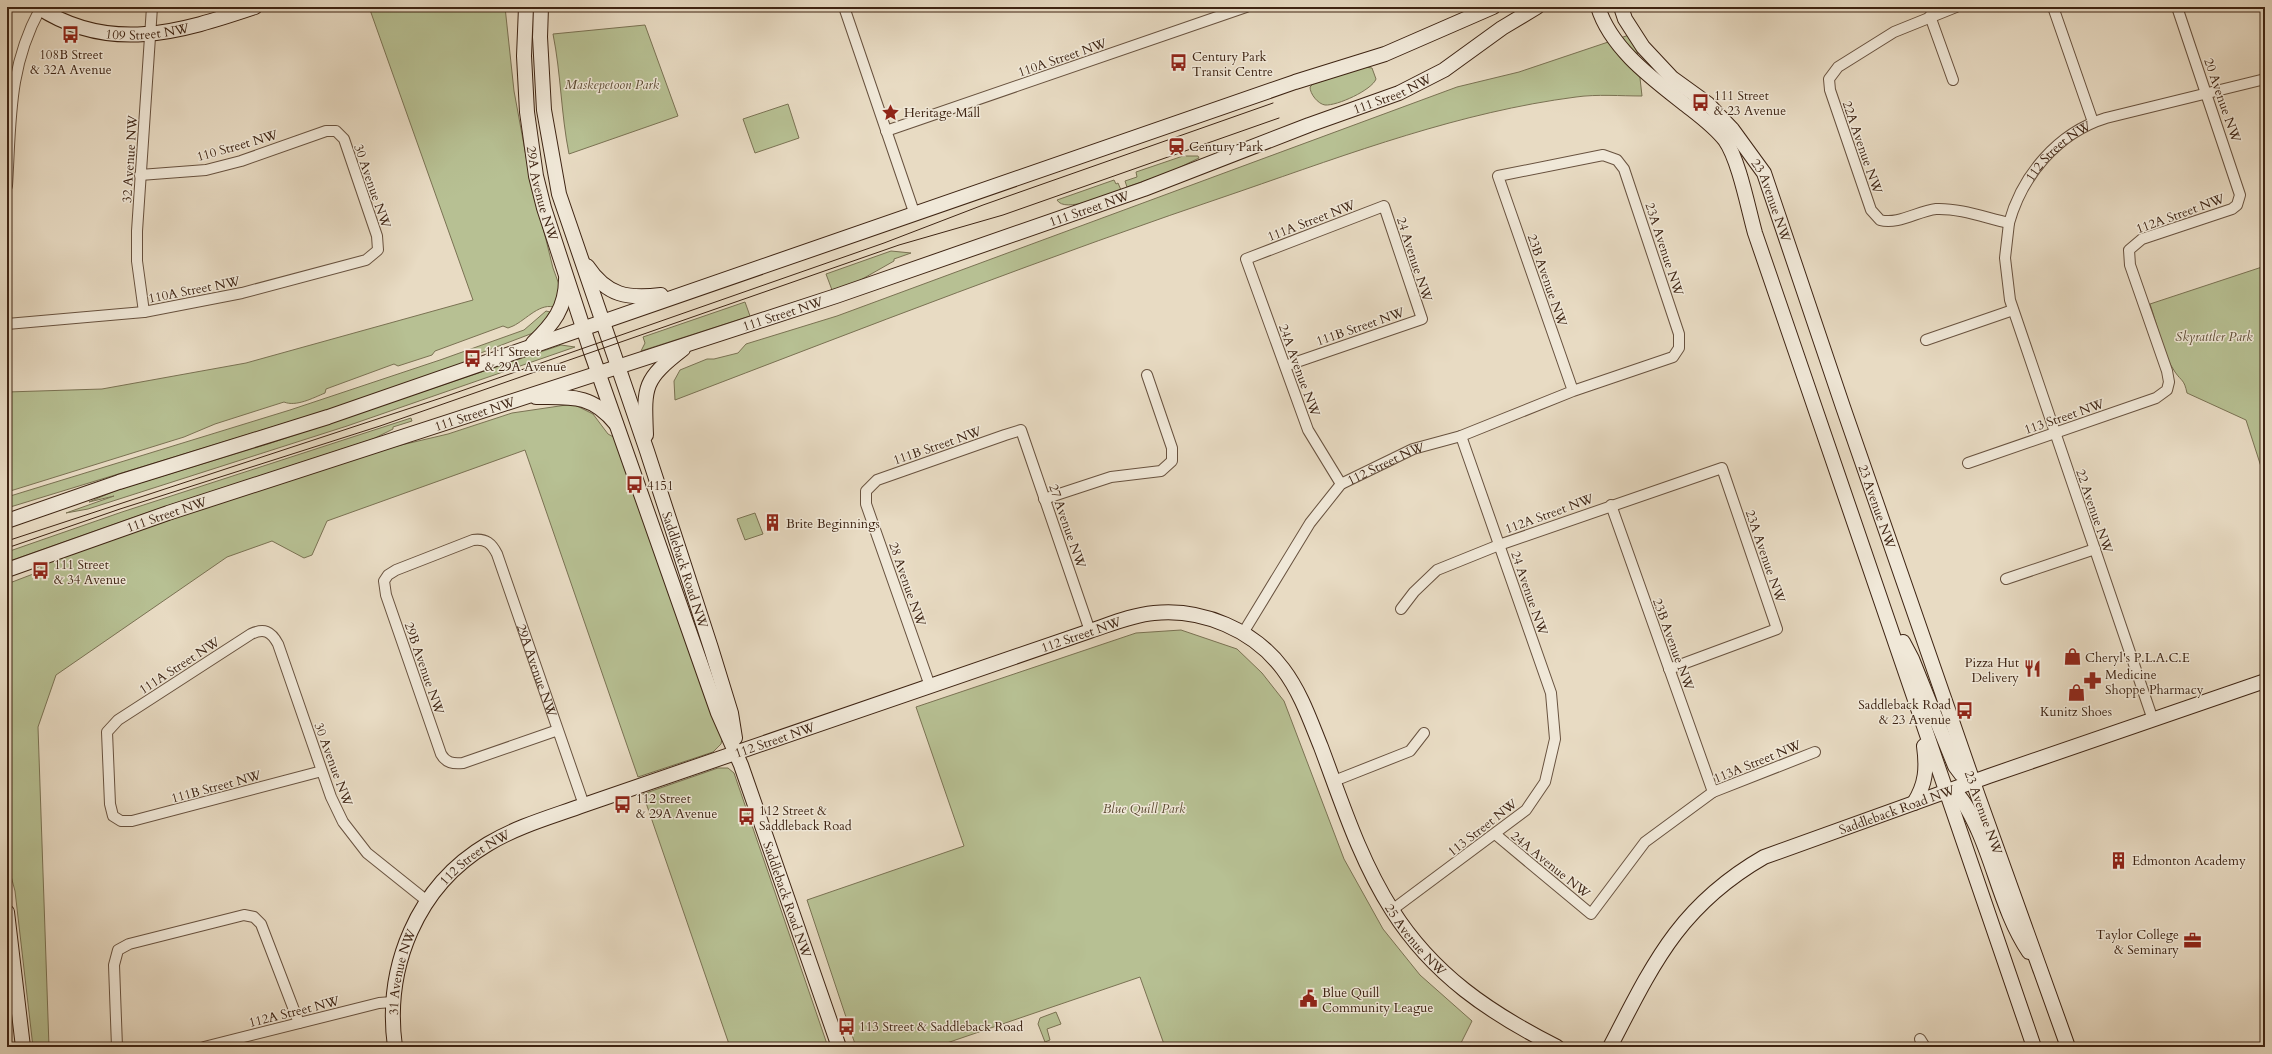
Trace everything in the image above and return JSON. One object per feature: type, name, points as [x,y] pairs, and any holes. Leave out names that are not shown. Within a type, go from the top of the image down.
[{"type":"main road","name":"109 Street NW","points":[[39,8],[65,20],[95,30],[119,34],[150,35],[178,31],[255,7]]},
{"type":"main road","name":"29A Avenue NW","points":[[526,7],[525,86],[530,143],[536,176],[544,208],[599,372]]},
{"type":"main road","name":"29A Avenue NW","points":[[541,7],[541,62],[547,137],[559,194],[618,366]]},
{"type":"main road","points":[[11,519],[133,477],[328,417],[583,327],[915,215],[1295,82],[1385,54],[1493,7]]},
{"type":"main road","name":"111 Street NW","points":[[7,570],[168,513],[836,296],[1144,189],[1309,125],[1399,93],[1444,70],[1502,28],[1537,7]]},
{"type":"main road","name":"23 Avenue NW","points":[[1598,7],[1607,30],[1642,69],[1710,124],[1726,141],[1735,161],[1755,233],[1887,614],[1921,718],[2034,1047]]},
{"type":"main road","name":"23 Avenue NW","points":[[1621,7],[1625,19],[1643,47],[1672,78],[1708,104],[1727,124],[1764,173],[1843,408],[1973,782],[2041,968],[2068,1047]]},
{"type":"main road","points":[[575,242],[593,274],[604,286],[615,292],[628,297],[683,293]]},
{"type":"main road","points":[[528,347],[550,327],[559,313],[566,294],[566,273]]},
{"type":"main road","points":[[647,451],[645,392],[657,370],[691,343]]},
{"type":"main road","name":"Saddleback Road NW","points":[[618,366],[731,712],[737,753]]},
{"type":"main road","name":"Saddleback Road NW","points":[[599,372],[621,431],[718,713],[737,753],[839,1047]]},
{"type":"main road","points":[[524,397],[578,397],[596,405],[609,416],[621,431]]},
{"type":"main road","name":"112 Street NW","points":[[427,901],[453,870],[488,844],[524,826],[1129,618],[1170,612],[1210,619],[1242,633]]},
{"type":"main road","points":[[1887,614],[1912,659],[1957,771],[1973,782]]},
{"type":"main road","name":"25 Avenue NW","points":[[1242,633],[1274,658],[1297,689],[1362,854],[1392,910],[1417,945],[1471,996],[1514,1025],[1556,1047]]},
{"type":"main road","name":"Saddleback Road NW","points":[[1610,1047],[1658,957],[1679,927],[1713,893],[1747,868],[1774,853],[1946,791],[2265,681]]},
{"type":"main road","points":[[1914,803],[1923,788],[1927,765],[1921,718]]},
{"type":"main road","points":[[1946,791],[1956,793],[1960,797],[1972,817],[1986,846],[2016,933],[2041,968]]},
{"type":"main road","name":"31 Avenue NW","points":[[395,1047],[392,1002],[397,969],[404,946],[415,921],[427,901]]},
{"type":"main road","points":[[8,919],[23,1047]]},
{"type":"street","name":"32 Avenue NW","points":[[144,312],[137,249],[140,174],[152,7]]},
{"type":"street","points":[[844,7],[915,215]]},
{"type":"street","name":"110A Street NW","points":[[886,131],[1231,10],[1246,7]]},
{"type":"street","points":[[1952,80],[1930,16],[1956,7]]},
{"type":"street","points":[[2053,7],[2093,122]]},
{"type":"street","name":"20 Avenue NW","points":[[2177,7],[2240,188],[2239,202]]},
{"type":"street","points":[[7,186],[9,125],[14,81],[27,34],[39,8]]},
{"type":"street","name":"22A Avenue NW","points":[[1930,16],[1899,29],[1874,43],[1838,67],[1829,79],[1830,90],[1870,210],[1880,220],[1895,221],[1923,212],[1943,210],[1965,212],[2008,223]]},
{"type":"street","name":"112 Street NW","points":[[2008,223],[2019,196],[2045,157],[2069,136],[2093,122],[2265,79]]},
{"type":"street","name":"110 Street NW","points":[[140,174],[206,170],[241,161],[326,131],[332,130],[338,132]]},
{"type":"street","name":"30 Avenue NW","points":[[338,132],[344,139],[374,229],[378,250]]},
{"type":"street","name":"23A Avenue NW","points":[[1498,176],[1603,155],[1617,160],[1624,169],[1679,334],[1679,348]]},
{"type":"street","name":"23B Avenue NW","points":[[1498,176],[1573,391]]},
{"type":"street","name":"112A Street NW","points":[[2167,390],[2169,382],[2167,371],[2130,265],[2130,250],[2142,239],[2228,211],[2239,202]]},
{"type":"street","name":"111A Street NW","points":[[1246,259],[1384,206]]},
{"type":"street","name":"24 Avenue NW","points":[[1384,206],[1422,319]]},
{"type":"street","name":"22 Avenue NW","points":[[2008,223],[2005,258],[2007,282],[2013,310],[2153,720]]},
{"type":"street","name":"110A Street NW","points":[[7,324],[144,312],[258,289],[366,260],[378,250]]},
{"type":"street","name":"24A Avenue NW","points":[[1246,259],[1308,430],[1342,484]]},
{"type":"street","points":[[1926,340],[2013,310]]},
{"type":"street","name":"111B Street NW","points":[[1285,366],[1422,319]]},
{"type":"street","name":"112 Street NW","points":[[1242,633],[1310,523],[1342,484],[1413,449],[1461,436],[1573,391],[1673,357],[1679,348]]},
{"type":"street","points":[[1044,499],[1111,477],[1161,471],[1170,464],[1172,461],[1172,448],[1147,375]]},
{"type":"street","name":"113 Street NW","points":[[1968,462],[2156,398],[2167,390]]},
{"type":"street","name":"111B Street NW","points":[[866,491],[877,480],[1021,430]]},
{"type":"street","name":"27 Avenue NW","points":[[1021,430],[1090,631]]},
{"type":"street","name":"24 Avenue NW","points":[[1461,436],[1551,693],[1556,739]]},
{"type":"street","name":"112A Street NW","points":[[1401,609],[1414,592],[1437,570],[1499,545],[1611,505],[1722,468]]},
{"type":"street","name":"23A Avenue NW","points":[[1669,669],[1777,629],[1722,468]]},
{"type":"street","name":"28 Avenue NW","points":[[866,491],[866,504],[930,686]]},
{"type":"street","name":"23B Avenue NW","points":[[1611,505],[1713,792]]},
{"type":"street","name":"29B Avenue NW","points":[[485,540],[469,541],[396,570],[385,578],[384,585],[386,595],[441,754],[449,763],[463,763],[558,730]]},
{"type":"street","name":"29A Avenue NW","points":[[485,540],[491,545],[497,554],[584,805]]},
{"type":"street","points":[[2006,580],[2095,549]]},
{"type":"street","name":"111A Street NW","points":[[116,819],[110,804],[107,742],[109,728],[118,720],[251,634],[261,630],[266,631]]},
{"type":"street","name":"30 Avenue NW","points":[[266,631],[272,634],[278,644],[337,810],[359,844],[377,863],[427,901]]},
{"type":"street","points":[[1334,781],[1410,751],[1424,733]]},
{"type":"street","name":"113 Street NW","points":[[1392,910],[1526,810],[1545,782],[1556,739]]},
{"type":"street","name":"113A Street NW","points":[[1592,914],[1645,842],[1713,792],[1815,752]]},
{"type":"street","name":"111B Street NW","points":[[116,819],[132,821],[322,771]]},
{"type":"street","name":"24A Avenue NW","points":[[1495,834],[1592,914]]},
{"type":"street","points":[[117,1047],[114,965],[118,950],[129,944],[244,915],[254,917],[263,929],[299,1023]]},
{"type":"street","name":"112A Street NW","points":[[204,1047],[379,1003],[392,1002]]},
{"type":"green space","points":[[369,7],[505,7],[514,91],[528,167],[553,268],[561,290],[556,308],[545,307],[539,309],[508,328],[503,326],[435,351],[432,355],[398,366],[394,364],[326,389],[325,393],[299,403],[284,402],[215,424],[184,437],[7,492],[7,392],[102,389],[246,363],[473,300]]},
{"type":"green space","name":"Maskepetoon Park","points":[[645,25],[678,116],[569,154],[553,34]]},
{"type":"green space","points":[[1635,33],[1642,96],[1584,96],[1533,104],[1448,123],[1406,135],[1170,215],[957,292],[675,400],[674,381],[680,370],[707,359],[714,359],[738,353],[746,344],[837,316],[1457,87],[1519,72]]},
{"type":"green space","points":[[1365,67],[1372,68],[1376,79],[1368,88],[1354,96],[1337,103],[1325,105],[1317,101],[1311,93],[1310,87],[1313,84]]},
{"type":"green space","points":[[788,104],[799,138],[755,153],[743,119]]},
{"type":"green space","points":[[1183,156],[1198,156],[1199,158],[1168,173],[1127,187],[1125,181],[1137,177],[1136,172]]},
{"type":"green space","points":[[1114,180],[1116,184],[1118,183],[1121,190],[1097,199],[1069,205],[1062,204],[1057,200]]},
{"type":"green space","points":[[891,251],[911,253],[894,259],[894,261],[857,282],[832,290],[826,274]]},
{"type":"green space","name":"Skyrattler Park","points":[[2265,266],[2265,479],[2246,420],[2187,393],[2184,383],[2175,372],[2167,357],[2150,304]]},
{"type":"green space","points":[[745,302],[750,316],[641,351],[645,343],[643,337]]},
{"type":"green space","points":[[546,311],[550,312],[539,329],[533,333],[478,354],[477,352],[471,354],[473,360],[331,409],[7,508],[7,497],[290,410],[440,360],[524,330]]},
{"type":"green space","points":[[561,345],[575,347],[347,426],[88,509],[66,513],[114,496],[89,502],[117,490],[271,443]]},
{"type":"green space","points":[[573,404],[593,414],[608,434],[619,440],[722,739],[721,744],[713,752],[638,777],[525,450],[327,521],[312,555],[304,558],[272,541],[227,557],[56,675],[38,727],[49,1047],[33,1047],[15,891],[7,861],[7,584],[41,571],[41,564],[380,450],[448,434],[512,413]]},
{"type":"green space","points":[[411,418],[412,421],[393,427],[393,429],[373,439],[152,511],[7,562],[7,552],[122,512]]},
{"type":"green space","points":[[755,513],[763,534],[745,540],[737,519]]},
{"type":"green space","name":"Blue Quill Park","points":[[1181,630],[1237,649],[1262,673],[1284,701],[1344,859],[1383,929],[1420,975],[1472,1021],[1459,1047],[1165,1047],[1140,977],[935,1047],[856,1047],[807,900],[964,846],[916,707],[1136,633]]},
{"type":"green space","points":[[718,768],[728,768],[734,773],[828,1047],[730,1047],[643,794]]},
{"type":"green space","points":[[1056,1012],[1061,1024],[1047,1029],[1050,1040],[1045,1042],[1038,1024],[1040,1018]]},
{"type":"tram line","points":[[7,541],[441,398],[884,243],[983,205],[1273,103]]},
{"type":"tram line","points":[[7,548],[120,509],[380,426],[899,245],[1003,215],[1279,118]]},
{"type":"place","name":"108B Street & 32A Avenue","points":[[71,35]]},
{"type":"place","name":"Century Park Transit Centre","points":[[1179,63]]},
{"type":"place","name":"111 Street & 23 Avenue","points":[[1701,102]]},
{"type":"place","name":"Heritage Mall","points":[[891,112]]},
{"type":"place","name":"Century Park","points":[[1176,146]]},
{"type":"place","name":"111 Street & 29A Avenue","points":[[472,358]]},
{"type":"place","name":"4151","points":[[634,485]]},
{"type":"place","name":"Brite Beginnings","points":[[773,523]]},
{"type":"place","name":"111 Street & 34 Avenue","points":[[41,571]]},
{"type":"place","name":"Cheryl's P.L.A.C.E","points":[[2072,657]]},
{"type":"place","name":"Pizza Hut Delivery","points":[[2032,669]]},
{"type":"place","name":"Medicine Shoppe Pharmacy","points":[[2092,681]]},
{"type":"place","name":"Kunitz Shoes","points":[[2076,692]]},
{"type":"place","name":"Saddleback Road & 23 Avenue","points":[[1964,711]]},
{"type":"place","name":"112 Street & 29A Avenue","points":[[623,805]]},
{"type":"place","name":"112 Street & Saddleback Road","points":[[746,817]]},
{"type":"place","name":"Edmonton Academy","points":[[2119,860]]},
{"type":"place","name":"Taylor College & Seminary","points":[[2192,941]]},
{"type":"place","name":"Blue Quill Community League","points":[[1309,999]]},
{"type":"place","name":"113 Street & Saddleback Road","points":[[846,1026]]}]
